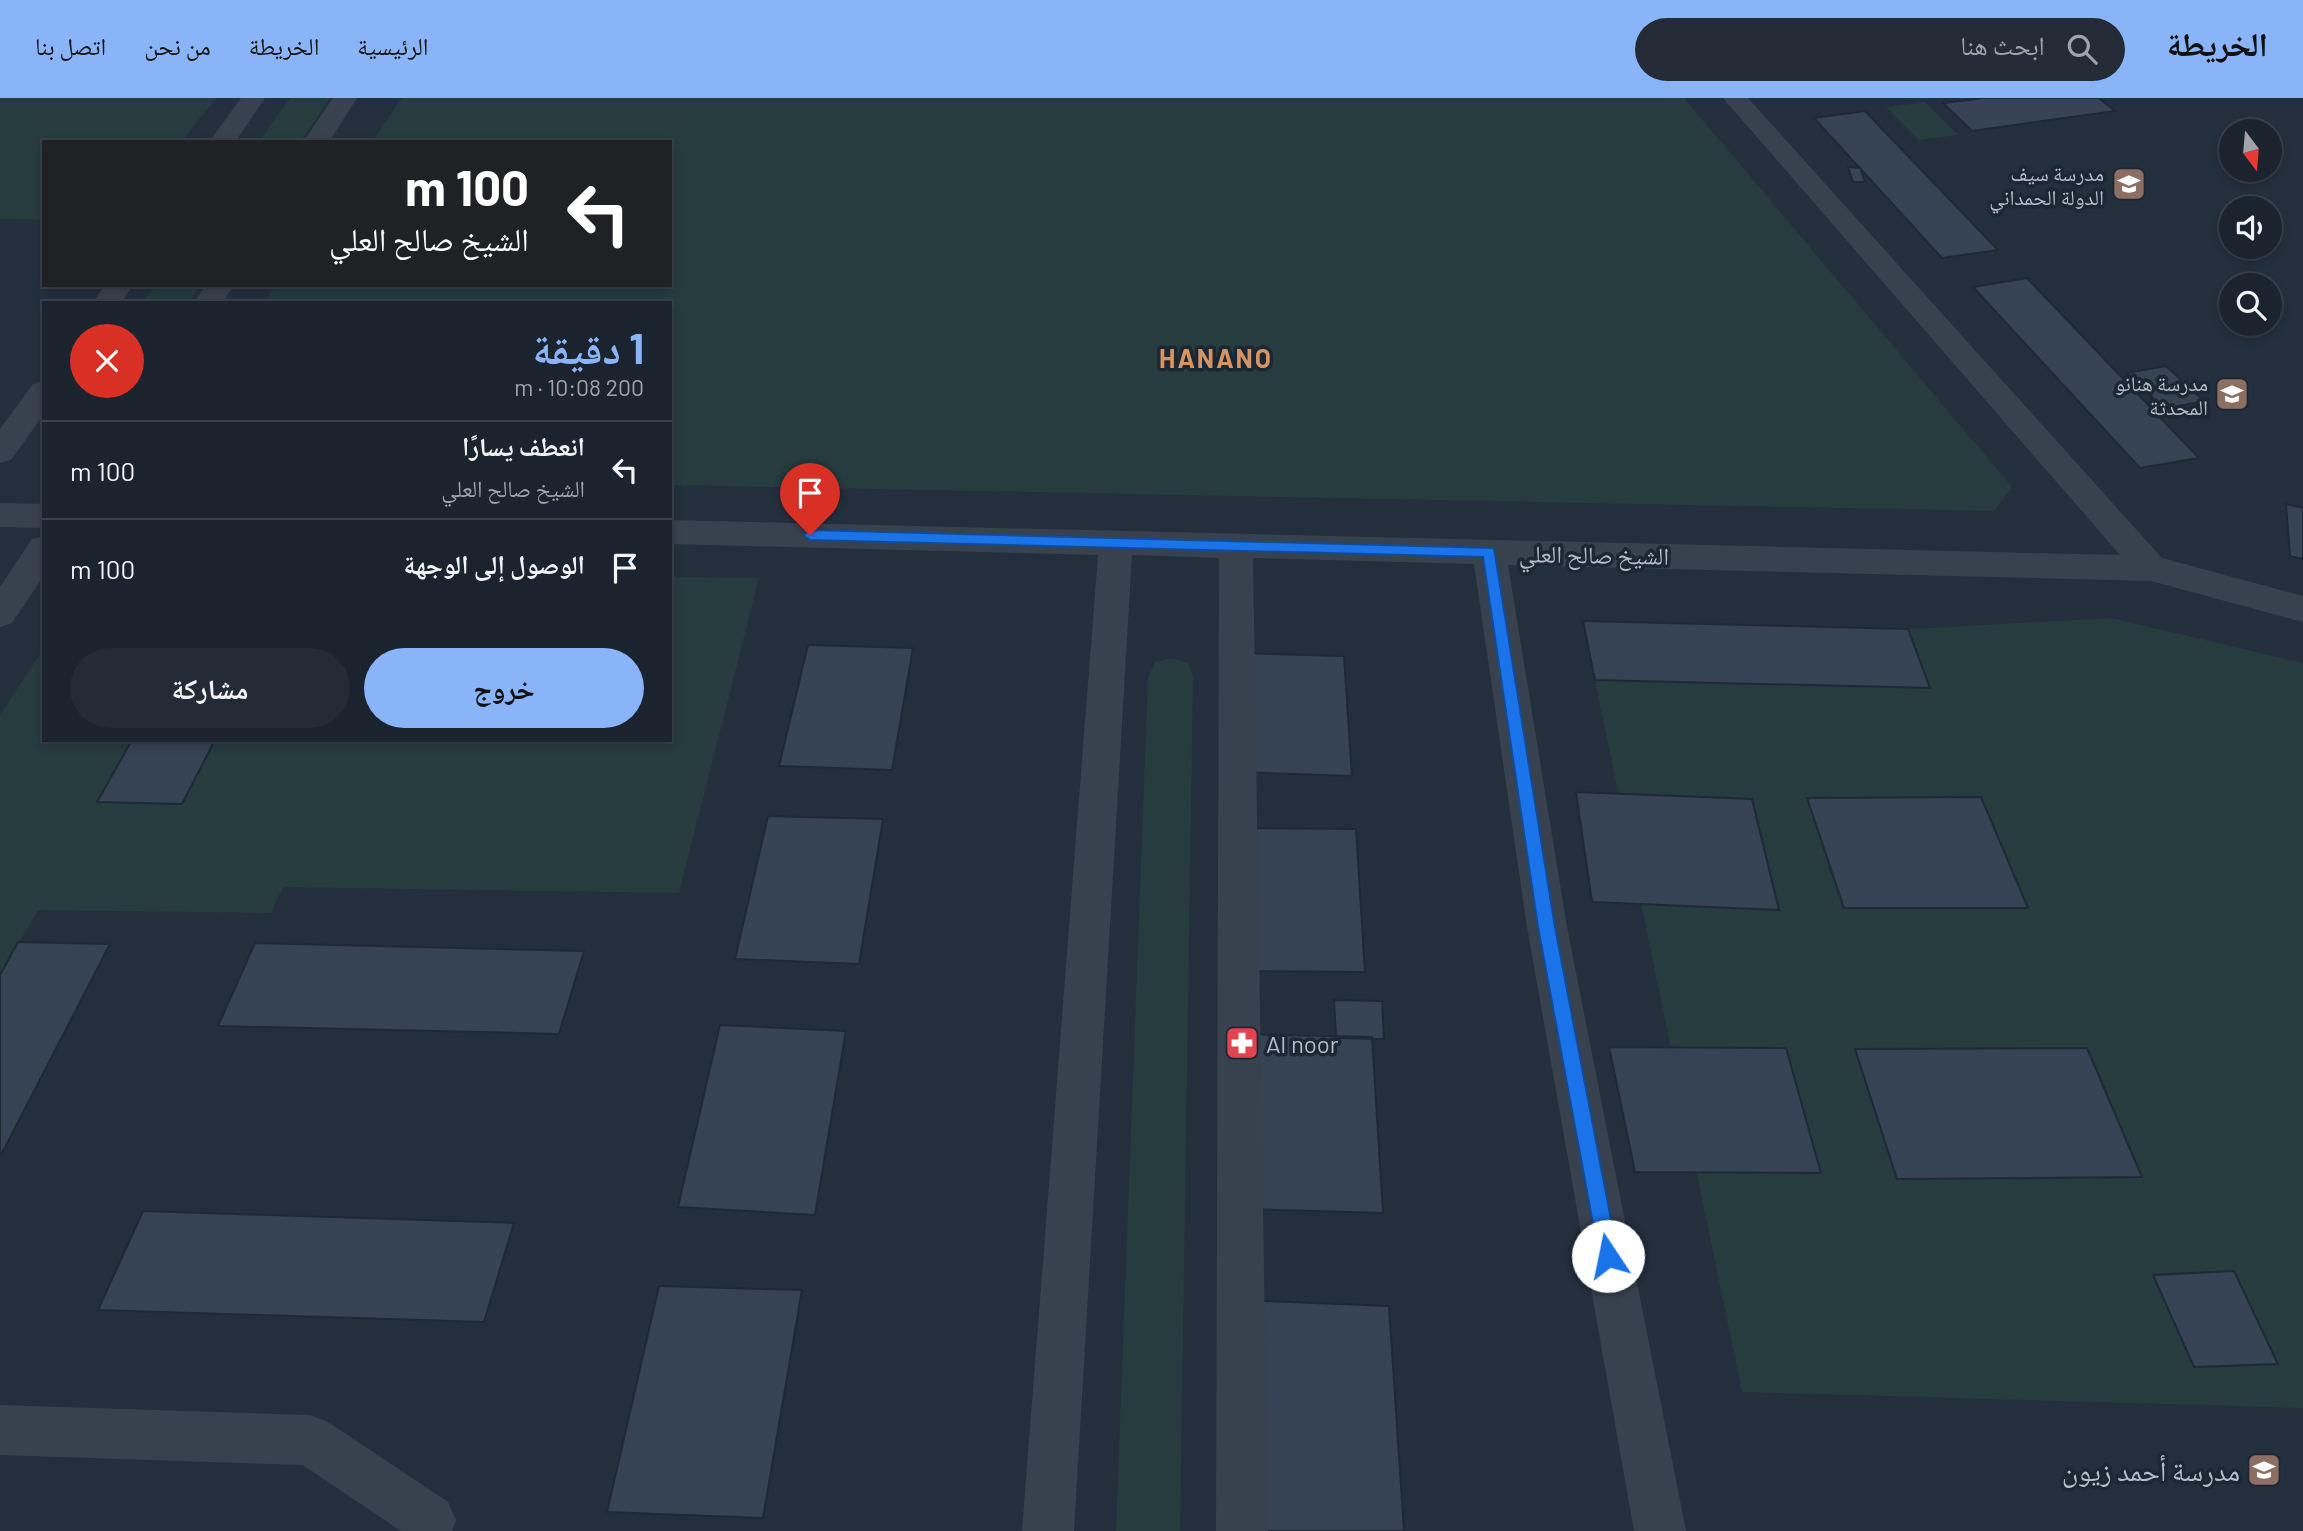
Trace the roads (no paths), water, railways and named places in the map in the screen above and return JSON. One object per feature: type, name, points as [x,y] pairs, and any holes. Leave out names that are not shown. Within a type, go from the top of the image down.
[{"type":"street","points":[[223,140],[253,98]]},
{"type":"street","points":[[317,140],[345,98]]},
{"type":"street","points":[[1735,98],[2151,568]]},
{"type":"street","points":[[0,452],[42,394]]},
{"type":"street","points":[[0,515],[42,516]]},
{"type":"street","name":"الشيخ صالح العلي","points":[[672,531],[2151,568],[2303,609]]},
{"type":"street","points":[[1048,1531],[1116,543]]},
{"type":"street","points":[[1236,545],[1242,1531]]},
{"type":"street","points":[[0,614],[42,551]]},
{"type":"street","points":[[1489,552],[1546,927],[1660,1531]]},
{"type":"street","points":[[0,1430],[310,1440],[430,1520]]},
{"type":"place","name":"مدرسة سيف الدولة الحمداني","points":[[2129,184]]},
{"type":"place","name":"مدرسة هنانو المحدثة","points":[[2232,394]]},
{"type":"place","name":"Al noor","points":[[1242,1043]]},
{"type":"place","name":"مدرسة أحمد زيون","points":[[2264,1470]]},
{"type":"district","name":"HANANO","points":[[1216,357]]}]
